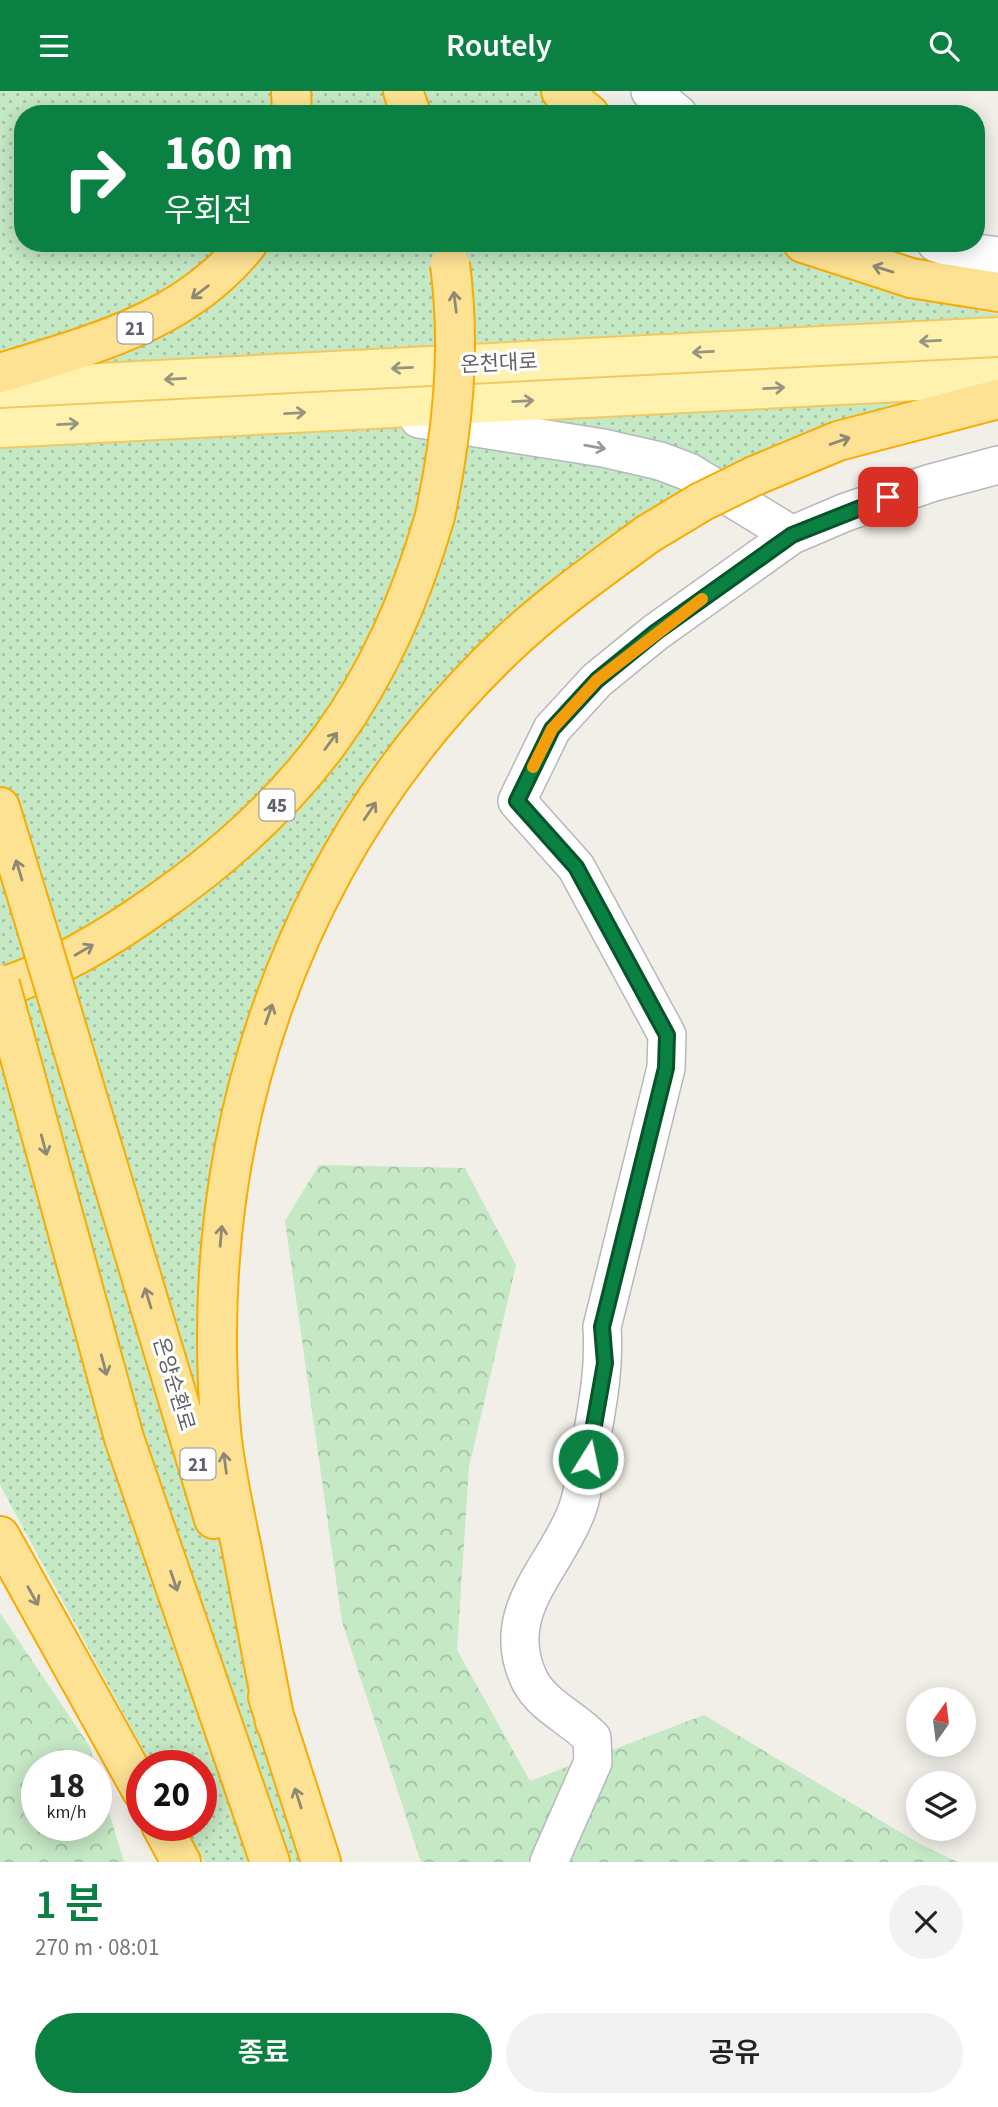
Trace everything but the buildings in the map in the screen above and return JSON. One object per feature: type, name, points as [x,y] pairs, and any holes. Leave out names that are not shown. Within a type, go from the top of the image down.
[{"type":"highway","points":[[561,91],[578,105]]},
{"type":"highway","name":"21","points":[[0,373],[122,333],[171,311],[213,282],[240,252]]},
{"type":"highway","points":[[831,252],[911,278],[998,292]]},
{"type":"highway","name":"45","points":[[0,986],[64,962],[142,915],[226,853],[293,789],[344,723],[388,646],[418,573],[435,516],[447,458],[457,370],[457,316],[448,254]]},
{"type":"highway","points":[[275,1722],[227,1476],[218,1392],[220,1240],[226,1189],[256,1053],[282,976],[316,903],[391,779],[460,693],[505,647],[550,607],[648,534],[701,502],[754,476],[838,441],[998,399]]},
{"type":"highway","name":"온양순환로","points":[[0,807],[275,1722],[321,1862]]},
{"type":"highway","points":[[0,986],[124,1438],[270,1862]]},
{"type":"highway","points":[[0,1536],[126,1762]]},
{"type":"highway","points":[[169,1841],[181,1862]]},
{"type":"main road","name":"온천대로","points":[[0,388],[998,337]]},
{"type":"main road","name":"온천대로","points":[[0,428],[998,377]]},
{"type":"street","points":[[650,91],[667,105]]},
{"type":"street","points":[[968,252],[998,256]]},
{"type":"street","points":[[359,409],[603,448],[660,461],[689,472],[792,535]]},
{"type":"street","points":[[549,1862],[593,1762],[592,1738],[577,1721],[552,1707],[531,1683],[520,1641],[525,1604],[579,1502],[605,1363],[602,1327],[666,1068],[667,1035],[576,867],[517,801],[552,729],[597,680],[656,632],[792,535],[846,512],[919,487],[998,465]]},
{"type":"green space","points":[[0,91],[545,91],[561,105],[14,105],[14,252],[790,252],[881,286],[998,314],[998,393],[853,429],[515,624],[309,909],[214,1294],[305,1862],[204,1862],[193,1841],[217,1841],[217,1750],[143,1750],[0,1485]]},
{"type":"green space","points":[[319,1165],[465,1168],[516,1265],[469,1467],[457,1650],[530,1781],[704,1715],[906,1836],[906,1841],[915,1841],[958,1862],[421,1862],[342,1622],[285,1221]]},
{"type":"green space","points":[[0,1613],[91,1750],[21,1750],[21,1841],[112,1841],[112,1822],[124,1862],[0,1862]]},
{"type":"slow traffic","points":[[533,767],[552,729],[597,680],[702,599]]},
{"type":"route","points":[[588,1459],[605,1363],[602,1327],[666,1068],[667,1035],[576,867],[517,801],[552,729],[597,680],[656,632],[792,535],[888,497]]}]
